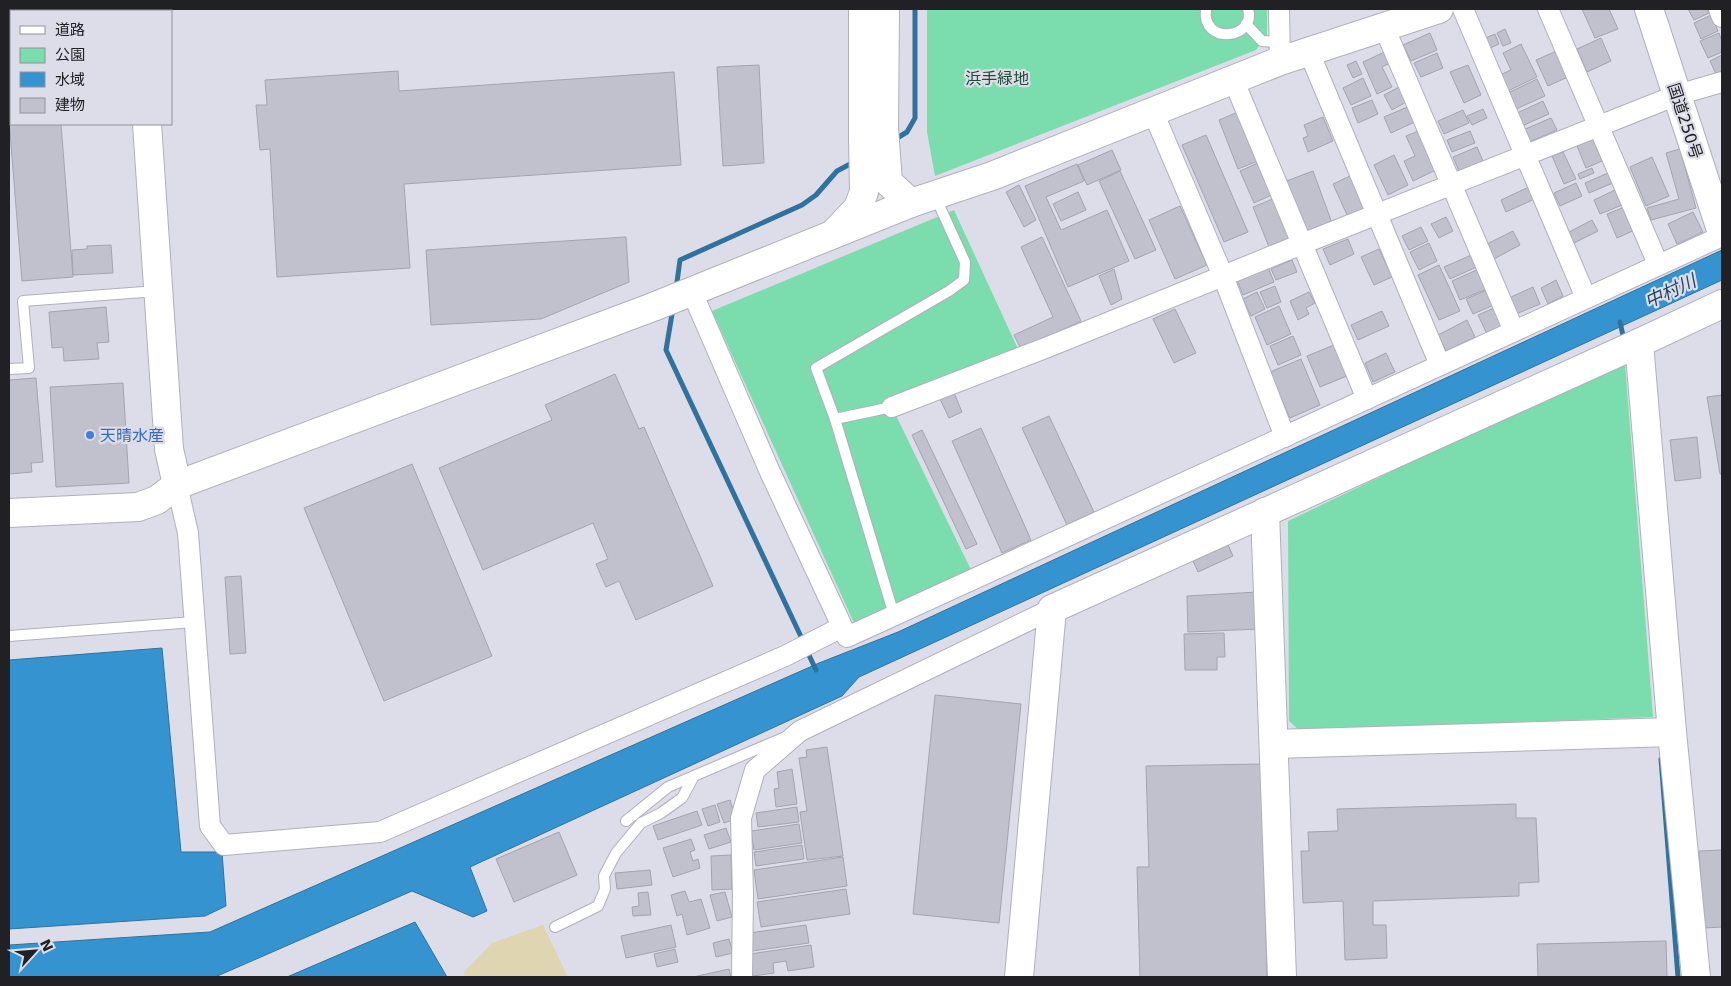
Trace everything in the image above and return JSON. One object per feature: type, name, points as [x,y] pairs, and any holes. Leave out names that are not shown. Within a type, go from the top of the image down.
[{"type":"main road","points":[[863,9],[876,187],[871,203],[883,214]]},
{"type":"main road","points":[[873,133],[885,9]]},
{"type":"main road","points":[[9,513],[138,507],[158,500],[177,485],[692,292],[883,214],[992,176],[1153,112],[1233,80],[1279,52],[1309,52],[1439,9]]},
{"type":"main road","name":"国道250号","points":[[1649,9],[1722,183]]},
{"type":"main road","name":"国道250号","points":[[1666,9],[1684,93],[1722,234]]},
{"type":"main road","points":[[148,125],[169,449],[177,485]]},
{"type":"main road","points":[[876,187],[923,199]]},
{"type":"main road","points":[[830,236],[876,187]]},
{"type":"main road","points":[[1019,977],[1052,609],[1639,344],[1722,304]]},
{"type":"main road","points":[[1639,344],[1659,732],[1696,977]]},
{"type":"main road","points":[[1265,512],[1282,977]]},
{"type":"main road","points":[[1274,744],[1659,732]]},
{"type":"street","points":[[1279,9],[1279,52]]},
{"type":"street","points":[[1463,9],[1586,298]]},
{"type":"street","points":[[1548,9],[1658,264]]},
{"type":"street","points":[[1718,9],[1722,17]]},
{"type":"street","points":[[1384,27],[1514,331]]},
{"type":"street","points":[[1309,52],[1440,365]]},
{"type":"street","points":[[1233,80],[1367,399]]},
{"type":"street","points":[[892,407],[1048,347],[1599,126],[1684,93],[1722,82]]},
{"type":"street","points":[[1153,112],[1223,276],[1285,436]]},
{"type":"street","points":[[692,292],[770,472],[847,637],[1722,234]]},
{"type":"street","points":[[177,485],[188,533],[210,826],[224,845],[380,832],[785,656],[842,628]]},
{"type":"street","points":[[742,977],[743,895],[741,818],[755,770],[800,731],[1052,609]]},
{"type":"lane","points":[[1206,9],[1205,16],[1211,29],[1223,35],[1236,33],[1246,24],[1249,13],[1248,9]]},
{"type":"lane","points":[[1246,24],[1262,41],[1279,52]]},
{"type":"lane","points":[[894,615],[835,419],[816,368],[949,291],[964,280],[965,262],[923,199]]},
{"type":"lane","points":[[9,369],[28,368],[23,301],[158,291]]},
{"type":"lane","points":[[835,419],[892,407]]},
{"type":"lane","points":[[9,636],[194,622]]},
{"type":"lane","points":[[626,821],[668,787],[800,731]]},
{"type":"lane","points":[[555,927],[598,906],[605,889],[604,876],[616,852],[641,823],[661,813],[682,798],[694,776]]},
{"type":"green space","name":"浜手緑地","points":[[927,9],[1267,9],[1267,35],[1256,50],[935,176],[927,132]]},
{"type":"green space","points":[[954,210],[1018,349],[888,399],[972,572],[855,625],[712,311]]},
{"type":"green space","points":[[1625,364],[1653,717],[1300,731],[1289,721],[1288,521],[1599,372]]},
{"type":"sand","points":[[543,925],[568,977],[465,977],[463,973],[492,943]]},
{"type":"water","name":"中村川","points":[[1722,250],[1722,280],[859,677],[842,696],[470,867],[487,911],[473,917],[412,891],[215,977],[9,977],[9,945],[210,932],[819,663],[898,632]]},
{"type":"water","points":[[162,648],[181,852],[222,852],[226,906],[205,916],[9,929],[9,660]]},
{"type":"water","points":[[415,922],[447,977],[287,977]]},
{"type":"building","points":[[15,9],[78,9],[78,10]]},
{"type":"building","points":[[1582,9],[1609,9],[1618,29],[1595,38]]},
{"type":"building","points":[[1688,9],[1707,9],[1709,13],[1694,20]]},
{"type":"building","points":[[1711,15],[1718,31],[1701,39],[1694,23]]},
{"type":"building","points":[[1505,29],[1511,43],[1503,46],[1497,33]]},
{"type":"building","points":[[1430,33],[1437,50],[1411,61],[1403,45]]},
{"type":"building","points":[[1719,33],[1722,41],[1722,52],[1708,58],[1700,41]]},
{"type":"building","points":[[1495,34],[1499,44],[1488,49],[1483,39]]},
{"type":"building","points":[[1601,38],[1611,61],[1587,72],[1577,49]]},
{"type":"building","points":[[1521,44],[1537,77],[1506,92],[1498,76],[1511,70],[1503,53]]},
{"type":"building","points":[[1389,50],[1394,61],[1382,67],[1392,87],[1377,94],[1363,62]]},
{"type":"building","points":[[1559,50],[1570,76],[1548,86],[1536,60]]},
{"type":"building","points":[[1437,53],[1443,68],[1421,77],[1414,63]]},
{"type":"building","points":[[1722,55],[1722,71],[1716,74],[1710,61]]},
{"type":"building","points":[[1356,61],[1362,74],[1353,78],[1347,65]]},
{"type":"building","points":[[759,65],[764,163],[723,166],[717,67]]},
{"type":"building","points":[[1468,65],[1481,95],[1464,103],[1450,72]]},
{"type":"building","points":[[398,71],[399,91],[674,72],[681,165],[404,184],[410,268],[277,277],[270,149],[260,150],[256,105],[267,105],[265,80]]},
{"type":"building","points":[[1363,78],[1371,96],[1351,105],[1343,88]]},
{"type":"building","points":[[1537,79],[1545,96],[1514,110],[1506,94]]},
{"type":"building","points":[[1401,86],[1408,101],[1392,110],[1384,95]]},
{"type":"building","points":[[1372,100],[1378,114],[1358,123],[1352,108]]},
{"type":"building","points":[[1543,101],[1549,114],[1522,126],[1517,113]]},
{"type":"building","points":[[1412,105],[1419,120],[1391,133],[1384,117]]},
{"type":"building","points":[[1483,109],[1487,118],[1472,125],[1467,116]]},
{"type":"building","points":[[1463,110],[1469,123],[1444,134],[1438,121]]},
{"type":"building","points":[[1238,112],[1258,161],[1238,169],[1219,120]]},
{"type":"building","points":[[1323,117],[1333,141],[1308,152],[1303,138],[1308,136],[1304,125]]},
{"type":"building","points":[[1551,118],[1557,130],[1529,142],[1523,130]]},
{"type":"building","points":[[9,120],[10,125],[61,125],[73,277],[22,281]]},
{"type":"building","points":[[1421,130],[1438,169],[1413,181],[1404,161],[1415,156],[1406,136]]},
{"type":"building","points":[[1470,131],[1475,143],[1452,152],[1447,140]]},
{"type":"building","points":[[1206,135],[1248,232],[1224,242],[1182,145]]},
{"type":"building","points":[[1593,139],[1602,161],[1586,168],[1577,146]]},
{"type":"building","points":[[1477,147],[1483,161],[1459,171],[1453,157]]},
{"type":"building","points":[[1680,149],[1696,208],[1651,220],[1647,208],[1679,199],[1666,153]]},
{"type":"building","points":[[1112,150],[1121,170],[1087,185],[1078,165]]},
{"type":"building","points":[[1563,152],[1576,179],[1564,184],[1552,156]]},
{"type":"building","points":[[1394,155],[1408,185],[1388,195],[1374,165]]},
{"type":"building","points":[[1652,157],[1669,196],[1646,206],[1630,167]]},
{"type":"building","points":[[1260,162],[1274,194],[1254,203],[1240,171]]},
{"type":"building","points":[[1077,164],[1084,181],[1046,197],[1061,230],[1107,210],[1129,261],[1068,287],[1025,186]]},
{"type":"building","points":[[1592,168],[1594,173],[1580,179],[1578,174]]},
{"type":"building","points":[[1120,171],[1156,250],[1135,259],[1099,181]]},
{"type":"building","points":[[1313,171],[1332,223],[1303,234],[1284,182]]},
{"type":"building","points":[[1608,173],[1613,183],[1589,193],[1585,183]]},
{"type":"building","points":[[1350,176],[1365,209],[1348,217],[1333,184]]},
{"type":"building","points":[[1576,183],[1582,196],[1560,206],[1554,193]]},
{"type":"building","points":[[1019,185],[1036,220],[1024,227],[1006,192]]},
{"type":"building","points":[[1531,186],[1537,198],[1506,212],[1501,200]]},
{"type":"building","points":[[1615,190],[1622,205],[1600,214],[1594,200]]},
{"type":"building","points":[[1078,192],[1086,210],[1061,221],[1053,204]]},
{"type":"building","points":[[1275,198],[1291,238],[1269,247],[1253,207]]},
{"type":"building","points":[[1180,206],[1207,265],[1175,279],[1149,220]]},
{"type":"building","points":[[1627,206],[1637,229],[1617,238],[1607,214]]},
{"type":"building","points":[[1693,212],[1703,232],[1677,244],[1668,224]]},
{"type":"building","points":[[1446,217],[1453,231],[1439,238],[1431,224]]},
{"type":"building","points":[[1592,220],[1598,231],[1574,243],[1569,232]]},
{"type":"building","points":[[1421,227],[1428,241],[1409,250],[1402,236]]},
{"type":"building","points":[[1513,231],[1520,245],[1494,259],[1487,244]]},
{"type":"building","points":[[626,237],[629,282],[541,319],[431,325],[426,250]]},
{"type":"building","points":[[1042,237],[1081,321],[1021,349],[1014,335],[1053,317],[1021,247]]},
{"type":"building","points":[[1348,239],[1354,254],[1330,265],[1323,249]]},
{"type":"building","points":[[1429,243],[1437,261],[1419,270],[1410,252]]},
{"type":"building","points":[[111,245],[113,273],[73,275],[72,250],[87,249],[87,246]]},
{"type":"building","points":[[1379,249],[1392,277],[1374,285],[1361,257]]},
{"type":"building","points":[[1476,253],[1481,265],[1450,279],[1444,267]]},
{"type":"building","points":[[1292,260],[1297,272],[1276,280],[1271,269]]},
{"type":"building","points":[[1439,265],[1460,311],[1439,320],[1418,275]]},
{"type":"building","points":[[1268,267],[1274,282],[1243,295],[1237,280]]},
{"type":"building","points":[[1481,268],[1489,288],[1460,300],[1452,281]]},
{"type":"building","points":[[1114,269],[1122,299],[1111,305],[1099,276]]},
{"type":"building","points":[[1556,280],[1563,296],[1548,304],[1541,288]]},
{"type":"building","points":[[1275,286],[1281,302],[1267,308],[1260,292]]},
{"type":"building","points":[[1533,287],[1540,304],[1516,314],[1509,298]]},
{"type":"building","points":[[1487,290],[1494,305],[1473,314],[1466,299]]},
{"type":"building","points":[[1257,292],[1265,309],[1251,316],[1243,299]]},
{"type":"building","points":[[1309,292],[1315,303],[1306,308],[1309,314],[1298,320],[1290,301]]},
{"type":"building","points":[[1279,306],[1291,334],[1267,345],[1255,317]]},
{"type":"building","points":[[106,307],[109,342],[97,343],[99,359],[64,361],[63,347],[52,348],[49,312]]},
{"type":"building","points":[[1496,307],[1505,326],[1487,334],[1478,315]]},
{"type":"building","points":[[1175,309],[1196,353],[1174,363],[1153,319]]},
{"type":"building","points":[[1382,311],[1389,326],[1358,340],[1351,325]]},
{"type":"building","points":[[1467,320],[1475,337],[1446,351],[1438,335]]},
{"type":"building","points":[[1293,336],[1301,355],[1278,365],[1270,346]]},
{"type":"building","points":[[1334,345],[1347,376],[1320,387],[1307,356]]},
{"type":"building","points":[[1386,353],[1395,372],[1373,382],[1365,363]]},
{"type":"building","points":[[1301,359],[1320,405],[1290,418],[1270,372]]},
{"type":"building","points":[[615,374],[639,429],[644,427],[713,586],[636,620],[619,581],[606,587],[596,564],[608,559],[593,523],[483,570],[439,468],[552,420],[545,405]]},
{"type":"building","points":[[36,378],[43,462],[31,463],[32,472],[9,474],[9,380]]},
{"type":"building","name":"天晴水産","points":[[123,383],[129,483],[56,487],[50,387]]},
{"type":"building","points":[[954,393],[962,412],[949,418],[940,399]]},
{"type":"building","points":[[1722,395],[1722,474],[1720,474],[1707,397]]},
{"type":"building","points":[[1049,416],[1094,512],[1067,525],[1022,428]]},
{"type":"building","points":[[981,428],[1031,540],[1002,553],[952,441]]},
{"type":"building","points":[[922,430],[977,544],[966,549],[912,435]]},
{"type":"building","points":[[1697,437],[1701,478],[1675,481],[1670,440]]},
{"type":"building","points":[[412,464],[492,656],[384,701],[304,508]]},
{"type":"building","points":[[1228,545],[1233,556],[1198,572],[1193,561]]},
{"type":"building","points":[[241,576],[246,653],[230,654],[225,577]]},
{"type":"building","points":[[1258,592],[1260,629],[1188,632],[1187,596]]},
{"type":"building","points":[[1224,633],[1225,657],[1217,657],[1217,670],[1185,670],[1184,634]]},
{"type":"building","points":[[935,695],[1021,704],[999,923],[913,914]]},
{"type":"building","points":[[827,747],[843,856],[807,860],[800,812],[807,811],[799,758],[807,757],[806,750]]},
{"type":"building","points":[[1262,764],[1267,977],[1140,977],[1137,867],[1149,867],[1146,766]]},
{"type":"building","points":[[792,769],[797,804],[776,807],[774,789],[779,788],[777,772]]},
{"type":"building","points":[[730,800],[736,819],[724,823],[717,804]]},
{"type":"building","points":[[1516,804],[1516,818],[1536,818],[1539,882],[1519,883],[1519,896],[1373,901],[1373,925],[1386,925],[1387,958],[1345,960],[1343,901],[1303,903],[1301,851],[1309,851],[1308,832],[1338,831],[1337,809]]},
{"type":"building","points":[[715,805],[720,822],[708,826],[702,809]]},
{"type":"building","points":[[797,807],[799,822],[758,827],[756,813]]},
{"type":"building","points":[[697,811],[702,825],[658,840],[653,826]]},
{"type":"building","points":[[799,824],[802,843],[754,850],[751,831]]},
{"type":"building","points":[[726,828],[731,842],[709,849],[704,835]]},
{"type":"building","points":[[559,832],[577,875],[514,902],[496,859]]},
{"type":"building","points":[[691,839],[695,850],[690,852],[693,861],[698,859],[700,868],[673,877],[663,848]]},
{"type":"building","points":[[802,845],[804,859],[756,866],[754,852]]},
{"type":"building","points":[[1722,850],[1722,927],[1704,928],[1699,851]]},
{"type":"building","points":[[731,855],[732,889],[712,890],[711,856]]},
{"type":"building","points":[[843,857],[847,886],[758,899],[754,870]]},
{"type":"building","points":[[650,870],[652,885],[617,889],[615,873]]},
{"type":"building","points":[[846,889],[850,914],[761,927],[757,902]]},
{"type":"building","points":[[685,891],[689,902],[701,899],[710,928],[687,935],[682,914],[677,916],[671,895]]},
{"type":"building","points":[[648,892],[651,915],[633,916],[632,907],[639,906],[638,893]]},
{"type":"building","points":[[725,892],[732,917],[717,921],[710,895]]},
{"type":"building","points":[[671,925],[676,947],[626,958],[621,936]]},
{"type":"building","points":[[806,925],[809,943],[752,951],[749,933]]},
{"type":"building","points":[[729,939],[733,953],[716,957],[713,943]]},
{"type":"building","points":[[1666,941],[1667,977],[1538,977],[1537,944]]},
{"type":"building","points":[[811,945],[814,967],[788,971],[786,961],[773,963],[774,973],[753,976],[750,954]]},
{"type":"building","points":[[675,949],[678,962],[657,967],[654,954]]},
{"type":"building","points":[[729,969],[731,977],[693,977]]},
{"type":"waterway","points":[[894,140],[907,132],[915,118],[915,9]]},
{"type":"waterway","points":[[676,289],[680,260],[802,205],[816,195],[837,171],[854,162]]},
{"type":"waterway","points":[[673,308],[666,350],[804,643]]},
{"type":"waterway","points":[[1620,322],[1624,340]]},
{"type":"waterway","points":[[807,651],[816,670]]},
{"type":"waterway","points":[[1661,759],[1678,977]]},
{"type":"place","name":"天晴水産","points":[[90,435]]}]
